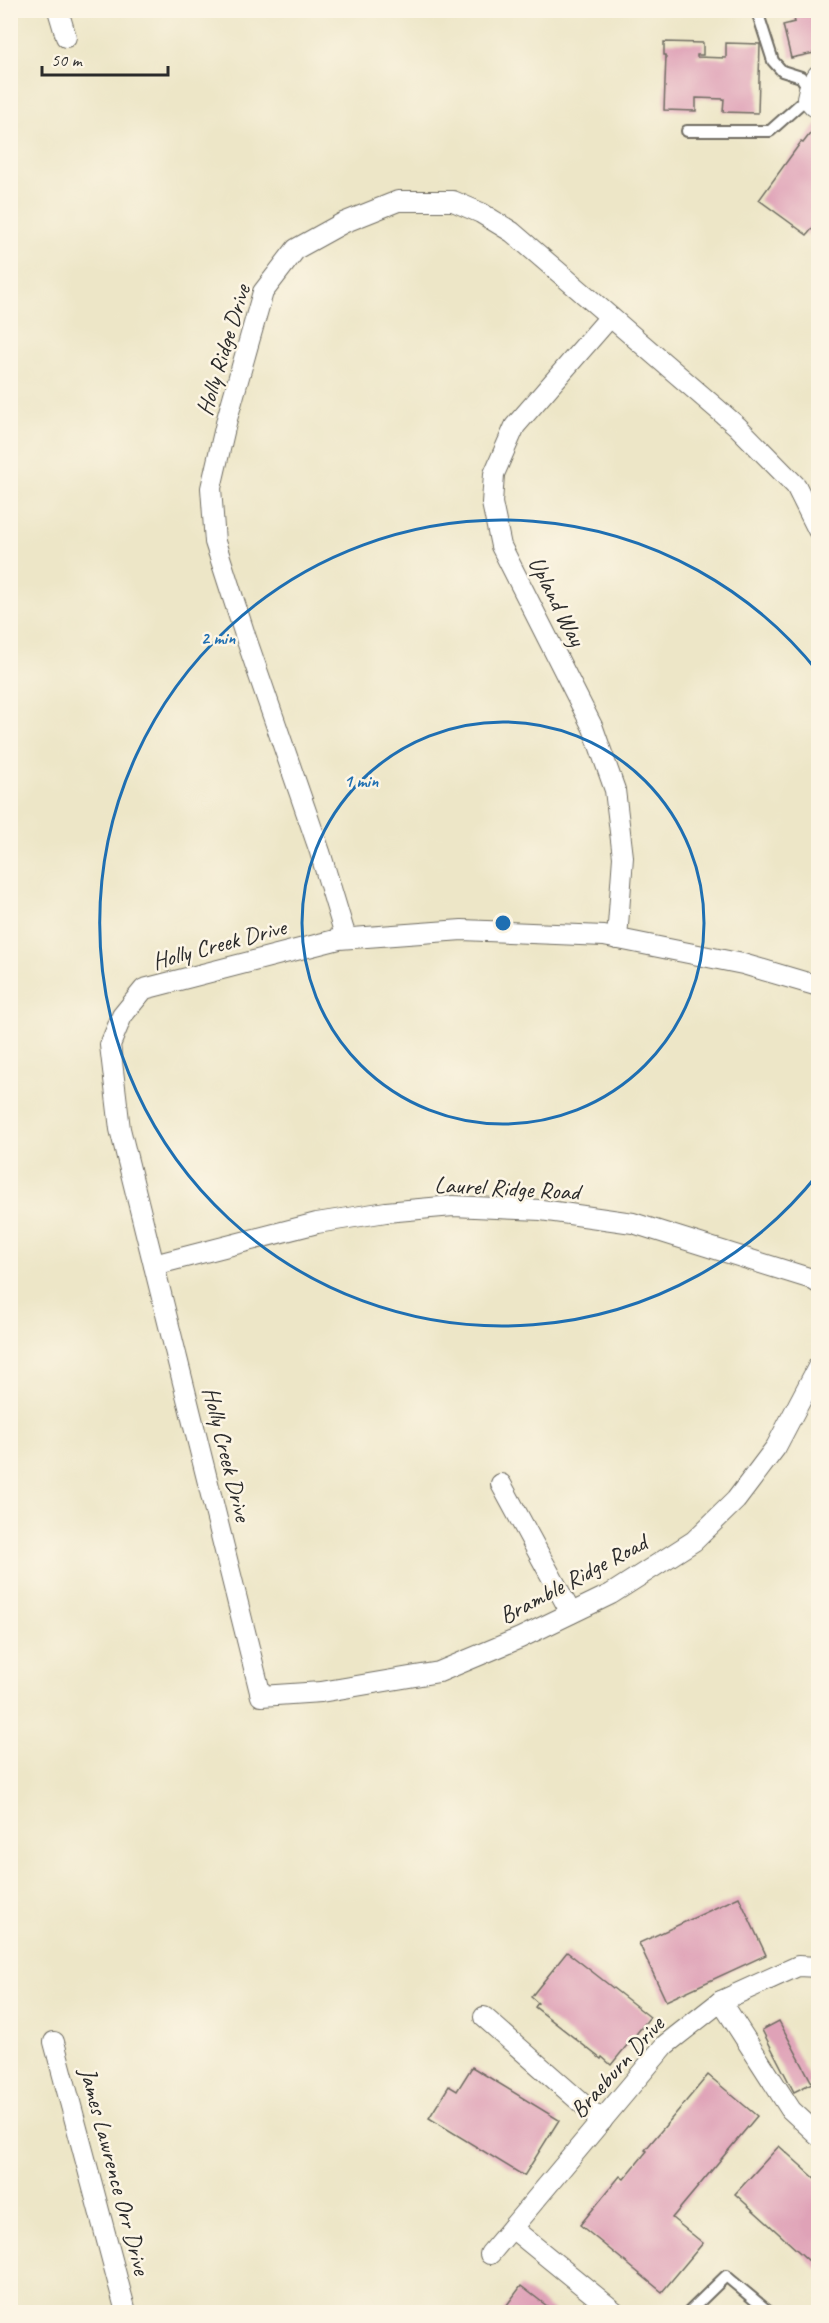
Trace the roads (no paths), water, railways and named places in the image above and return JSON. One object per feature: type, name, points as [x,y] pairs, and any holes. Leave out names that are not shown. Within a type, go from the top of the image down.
[{"type":"street","points":[[58,10],[66,37]]},
{"type":"street","name":"Holly Ridge Drive","points":[[346,938],[320,852],[215,542],[211,488],[227,419],[263,292],[296,249],[344,223],[398,201],[453,201],[481,213],[512,232],[737,426],[796,486],[819,530]]},
{"type":"street","name":"Upland Way","points":[[610,317],[515,426],[494,474],[492,503],[501,546],[593,728],[615,790],[624,857],[617,939]]},
{"type":"street","name":"Holly Creek Drive","points":[[261,1696],[120,1129],[110,1045],[122,1016],[144,989],[346,938],[462,930],[604,936],[740,963],[819,986]]},
{"type":"street","name":"Laurel Ridge Road","points":[[154,1265],[317,1223],[386,1212],[453,1206],[541,1210],[633,1223],[812,1278],[819,1283]]},
{"type":"street","name":"Bramble Ridge Road","points":[[261,1696],[321,1692],[439,1672],[610,1594],[694,1541],[736,1500],[776,1447],[819,1366]]},
{"type":"street","points":[[501,1484],[571,1613]]},
{"type":"street","name":"Braeburn Drive","points":[[490,2254],[665,2045],[721,2001],[798,1966],[819,1967]]},
{"type":"street","points":[[721,2001],[791,2110],[819,2135]]},
{"type":"street","points":[[484,2017],[602,2121]]},
{"type":"street","name":"James Lawrence Orr Drive","points":[[54,2042],[126,2313]]},
{"type":"street","points":[[512,2228],[615,2313]]},
{"type":"lane","points":[[687,131],[770,131],[813,93],[801,77],[782,71],[773,62],[758,14]]},
{"type":"lane","points":[[688,2313],[726,2276],[769,2313]]}]
